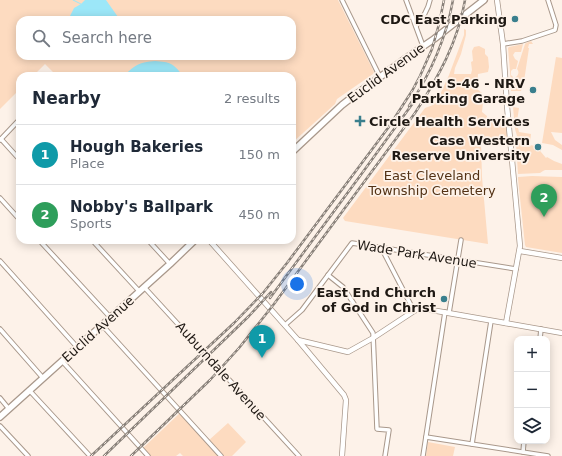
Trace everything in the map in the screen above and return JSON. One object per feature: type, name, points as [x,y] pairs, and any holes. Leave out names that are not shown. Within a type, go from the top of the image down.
[{"type":"main road","name":"Euclid Avenue","points":[[296,148],[342,105],[438,36],[484,0]]},
{"type":"main road","name":"Euclid Avenue","points":[[0,417],[191,244]]},
{"type":"street","points":[[342,0],[380,77]]},
{"type":"street","points":[[406,0],[423,46]]},
{"type":"street","points":[[416,26],[425,14],[430,0]]},
{"type":"street","points":[[497,0],[503,44],[507,106],[520,246],[506,323]]},
{"type":"street","points":[[503,44],[522,41],[555,30],[556,25],[548,0]]},
{"type":"street","points":[[16,123],[0,139],[16,156]]},
{"type":"street","points":[[0,198],[16,216]]},
{"type":"street","points":[[423,456],[461,240]]},
{"type":"street","name":"Wade Park Avenue","points":[[284,325],[301,311],[352,243],[516,269]]},
{"type":"street","points":[[43,244],[110,317]]},
{"type":"street","name":"Auburndale Avenue","points":[[96,244],[142,289],[299,456]]},
{"type":"street","points":[[152,244],[170,264]]},
{"type":"street","points":[[213,244],[298,340],[346,397],[342,456]]},
{"type":"street","points":[[378,247],[384,253],[414,311]]},
{"type":"street","points":[[520,251],[562,258]]},
{"type":"street","points":[[0,261],[77,347]]},
{"type":"street","points":[[328,275],[344,287],[373,333],[377,428],[389,430],[386,456]]},
{"type":"street","points":[[298,340],[348,352],[374,338],[420,308],[562,333]]},
{"type":"street","points":[[472,444],[491,321]]},
{"type":"street","points":[[102,325],[221,456]]},
{"type":"street","points":[[0,329],[42,378]]},
{"type":"street","points":[[540,336],[541,330]]},
{"type":"street","points":[[62,361],[148,456]]},
{"type":"street","points":[[29,390],[90,456]]},
{"type":"street","points":[[0,398],[9,409]]},
{"type":"street","points":[[0,426],[28,456]]},
{"type":"street","points":[[426,437],[548,456]]},
{"type":"street","points":[[523,452],[524,444]]},
{"type":"green space","points":[[0,0],[338,0],[374,72],[337,99],[335,104],[296,139],[296,72],[53,72],[45,64],[37,72],[16,72],[16,93],[0,109]]},
{"type":"green space","name":"East Cleveland Township Cemetery","points":[[464,29],[466,30],[466,35],[454,74],[471,74],[471,62],[473,61],[472,51],[474,47],[479,46],[485,49],[485,54],[488,57],[488,72],[478,74],[477,89],[482,93],[484,100],[482,112],[487,116],[487,122],[506,121],[507,139],[481,143],[482,177],[488,244],[345,221],[343,218],[425,108],[433,105],[438,99],[464,35]]},
{"type":"green space","points":[[531,41],[533,44],[529,44],[528,48],[523,88],[521,91],[511,91],[511,85],[514,78],[517,77],[518,74],[517,69],[525,44]]},
{"type":"green space","points":[[523,44],[521,52],[515,52],[513,55],[518,61],[516,69],[511,71],[511,75],[513,77],[511,83],[508,48]]},
{"type":"green space","points":[[556,57],[562,58],[562,133],[551,132],[555,140],[562,145],[562,150],[553,145],[542,143]]},
{"type":"green space","points":[[513,107],[519,108],[516,128],[518,128],[519,132],[531,134],[530,143],[517,140]]},
{"type":"green space","points":[[516,143],[536,146],[546,158],[547,157],[562,164],[562,170],[545,170],[540,173],[518,174]]},
{"type":"green space","points":[[518,177],[562,177],[562,253],[526,247],[525,245]]},
{"type":"green space","points":[[181,412],[208,441],[228,423],[246,442],[232,456],[183,456],[180,453],[176,456],[148,456],[142,449]]},
{"type":"green space","points":[[428,442],[455,447],[453,456],[426,456]]},
{"type":"water","points":[[85,0],[106,0],[117,16],[70,16],[74,8]]},
{"type":"water","points":[[155,61],[171,64],[180,72],[128,72],[145,62]]},
{"type":"waterway","points":[[73,0],[81,4]]},
{"type":"railway","points":[[91,456],[234,323],[263,293],[287,263],[388,128],[412,91],[432,49],[444,0]]},
{"type":"railway","points":[[409,106],[417,94],[437,55],[453,0]]},
{"type":"railway","points":[[131,456],[210,380],[239,348],[274,304],[415,113],[432,86],[446,59],[462,15],[465,0]]},
{"type":"railway","points":[[270,298],[413,103]]},
{"type":"railway","points":[[104,456],[249,316],[271,292]]},
{"type":"place","name":"CDC East Parking","points":[[515,19]]},
{"type":"place","name":"Lot S-46 - NRV Parking Garage","points":[[533,90]]},
{"type":"place","name":"Circle Health Services","points":[[360,121]]},
{"type":"place","name":"Case Western Reserve University","points":[[538,147]]},
{"type":"place","name":"Nobby's Ballpark","points":[[544,217]]},
{"type":"place","name":"East End Church of God in Christ","points":[[444,299]]},
{"type":"place","name":"Hough Bakeries","points":[[262,358]]}]
